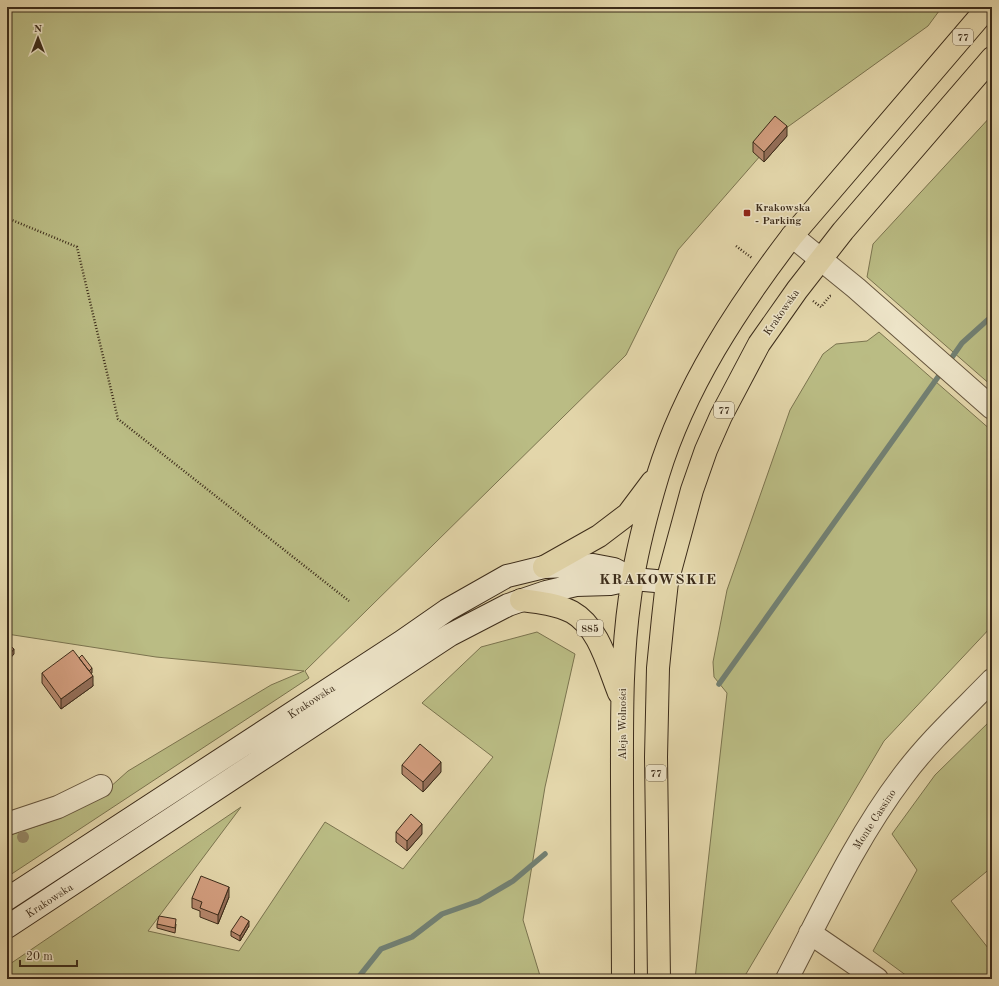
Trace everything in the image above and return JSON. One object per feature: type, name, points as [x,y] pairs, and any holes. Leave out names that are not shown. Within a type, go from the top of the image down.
[{"type":"highway","name":"77","points":[[658,473],[689,399],[730,322],[792,236],[988,7]]},
{"type":"highway","name":"Krakowska","points":[[667,582],[692,490],[715,430],[759,344],[821,258],[992,58]]},
{"type":"highway","points":[[544,567],[599,536],[628,514],[658,473]]},
{"type":"highway","name":"Aleja Wolności","points":[[623,979],[621,698],[626,630],[632,579],[658,473]]},
{"type":"highway","name":"77","points":[[659,979],[656,757],[658,668],[667,582]]},
{"type":"highway","name":"885","points":[[521,600],[549,604],[572,612],[588,625],[603,653],[621,698]]},
{"type":"main road","points":[[792,236],[821,258],[856,288],[992,408]]},
{"type":"main road","name":"Krakowska","points":[[7,899],[401,642],[447,610],[506,576],[544,567],[593,565],[614,569],[632,579]]},
{"type":"main road","name":"Krakowska","points":[[7,927],[450,635],[521,600],[576,585],[610,584],[632,579],[667,582]]},
{"type":"main road","name":"Monte Cassino","points":[[787,979],[855,847],[903,775],[922,752],[992,680]]},
{"type":"main road","points":[[7,824],[58,807],[101,786]]},
{"type":"main road","points":[[810,933],[877,979]]},
{"type":"path","points":[[7,218],[77,247],[118,419],[349,601]]},
{"type":"path","points":[[797,290],[821,307],[830,296],[834,295]]},
{"type":"green space","points":[[7,7],[942,7],[928,26],[782,131],[678,250],[626,355],[305,671],[309,678],[7,877],[7,836],[49,822],[99,797],[128,771],[271,685],[304,671],[156,657],[7,634]]},
{"type":"green space","points":[[992,115],[992,386],[867,277],[873,244]]},
{"type":"green space","points":[[879,332],[992,431],[992,626],[884,741],[743,979],[695,979],[727,693],[714,677],[713,662],[727,590],[790,410],[823,354],[836,344],[867,341]]},
{"type":"green space","points":[[537,632],[575,654],[545,787],[523,920],[541,979],[7,979],[7,966],[241,807],[148,931],[239,951],[325,822],[403,869],[493,757],[422,703],[481,647]]},
{"type":"green space","points":[[992,719],[992,867],[951,901],[992,953],[992,979],[911,979],[873,951],[917,870],[892,834],[935,775]]},
{"type":"building","points":[[775,116],[787,126],[764,152],[753,142]]},
{"type":"building","points":[[7,643],[14,649],[7,657]]},
{"type":"building","points":[[73,650],[93,676],[61,699],[42,673]]},
{"type":"building","points":[[82,655],[92,668],[89,671],[79,658]]},
{"type":"building","points":[[420,744],[441,762],[423,782],[402,765]]},
{"type":"building","points":[[411,814],[422,824],[407,841],[396,832]]},
{"type":"building","points":[[201,876],[229,887],[218,915],[200,908],[202,902],[192,898]]},
{"type":"building","points":[[159,916],[176,919],[175,928],[157,924]]},
{"type":"building","points":[[241,916],[249,921],[240,936],[231,931]]},
{"type":"waterway","points":[[948,363],[962,343],[992,316]]},
{"type":"waterway","points":[[719,684],[943,370]]},
{"type":"waterway","points":[[357,979],[381,949],[412,937],[442,914],[479,901],[513,881],[545,854]]},
{"type":"place","name":"Krakowska - Parking","points":[[747,213]]},
{"type":"district","name":"KRAKOWSKIE","points":[[658,579]]}]
